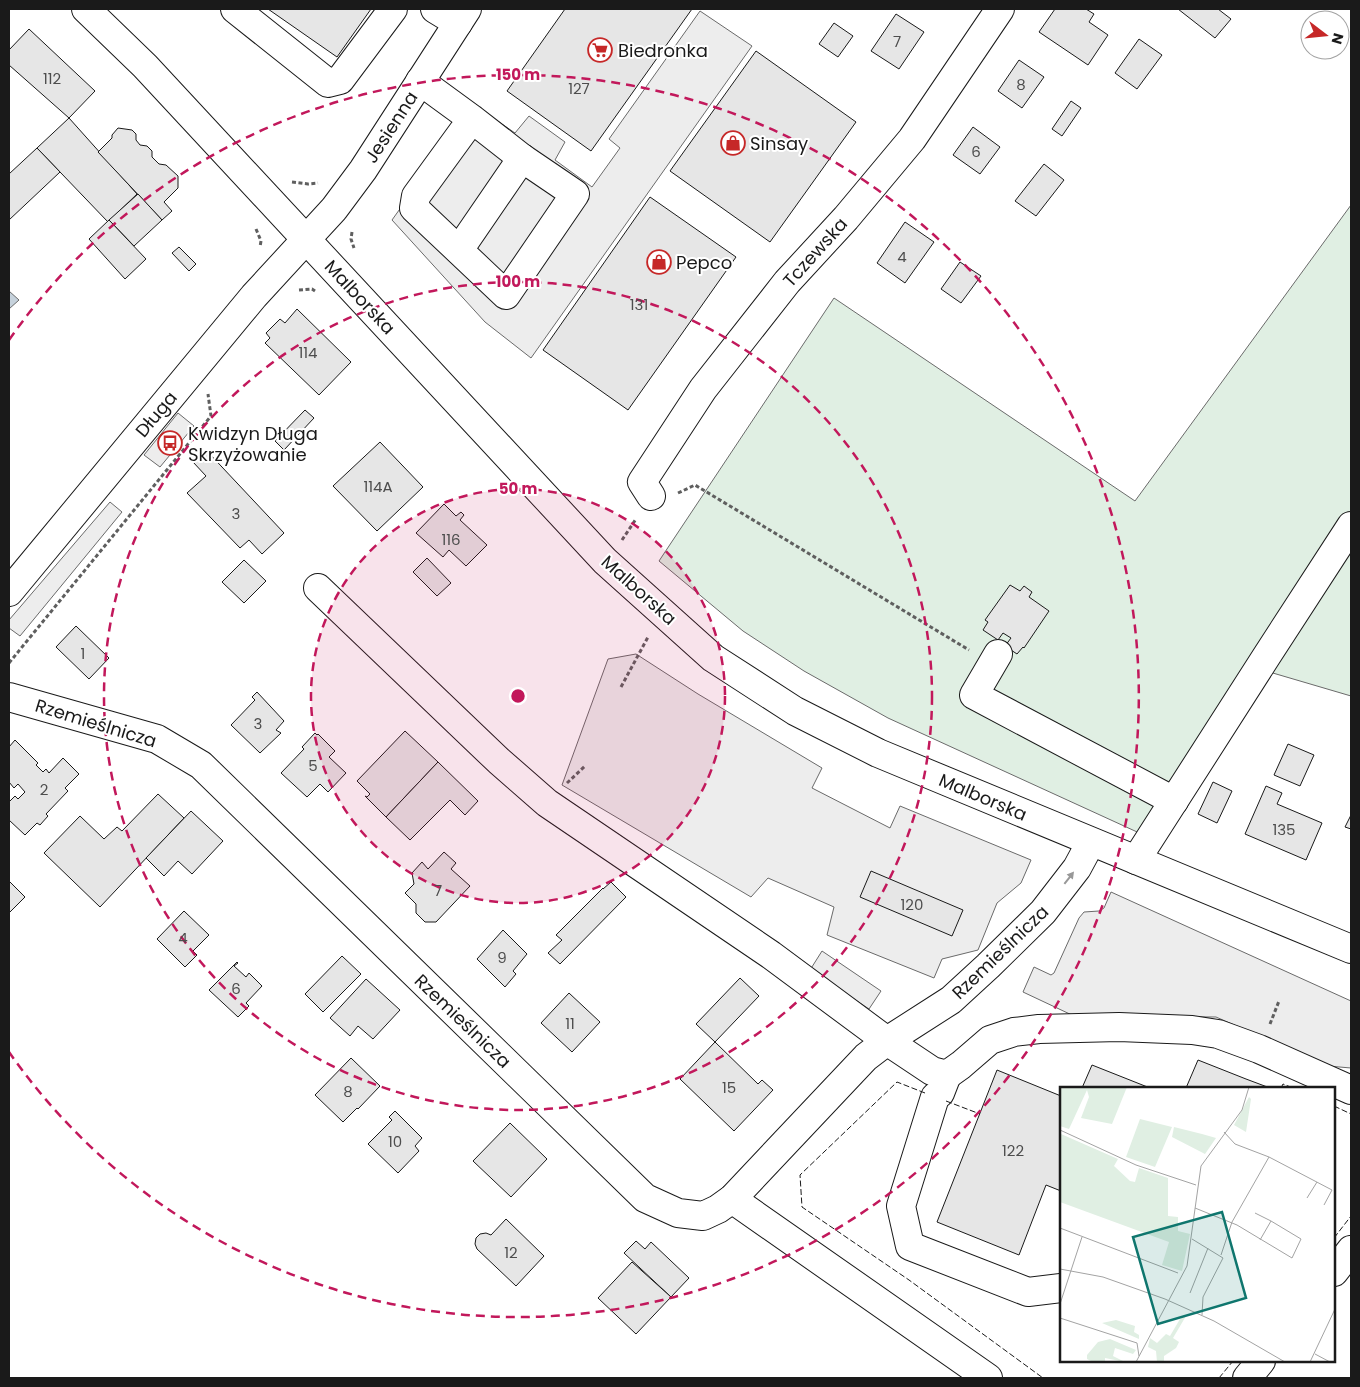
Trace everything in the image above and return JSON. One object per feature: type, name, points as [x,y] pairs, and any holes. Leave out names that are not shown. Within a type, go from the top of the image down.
[{"type":"street","name":"Malborska","points":[[86,9],[145,66],[605,561],[713,658],[795,710],[878,752],[1351,949]]},
{"type":"street","points":[[235,9],[328,83],[340,80],[393,9]]},
{"type":"street","points":[[436,9],[462,16]]},
{"type":"street","name":"Tczewska","points":[[652,496],[642,482],[703,389],[787,282],[846,218],[912,139],[1000,9]]},
{"type":"street","name":"Jesienna","points":[[306,238],[334,209],[363,170],[462,16]]},
{"type":"street","points":[[420,81],[472,119],[522,158],[575,194],[506,294],[414,208],[416,196],[472,119]]},
{"type":"street","points":[[459,250],[522,158]]},
{"type":"street","name":"Długa","points":[[9,592],[254,296],[306,238]]},
{"type":"street","points":[[1136,860],[1351,526]]},
{"type":"street","points":[[318,588],[499,761],[547,803],[771,955],[887,1041],[932,1071],[947,1075]]},
{"type":"street","points":[[995,659],[974,695],[1174,800]]},
{"type":"street","name":"Rzemieślnicza","points":[[9,697],[157,739],[201,765],[645,1198],[678,1213],[704,1216],[732,1199],[866,1057],[887,1041],[952,1000],[1043,912],[1078,868],[1091,842]]},
{"type":"street","points":[[1060,1288],[1028,1292],[910,1246],[900,1206],[935,1097],[940,1093],[947,1075],[990,1040],[1014,1032],[1039,1029],[1119,1027],[1192,1030],[1218,1034],[1351,1090]]},
{"type":"street","points":[[732,1199],[988,1378]]},
{"type":"street","points":[[1335,1271],[1351,1250]]},
{"type":"street","points":[[1247,1378],[1260,1362]]},
{"type":"path","points":[[288,178],[292,182],[308,184],[320,183],[325,180]]},
{"type":"path","points":[[352,230],[351,239],[356,255]]},
{"type":"path","points":[[294,290],[312,289],[319,293]]},
{"type":"path","points":[[9,663],[211,416],[208,392]]},
{"type":"path","points":[[702,489],[995,659]]},
{"type":"path","points":[[621,688],[650,632]]},
{"type":"green space","points":[[1351,205],[1351,696],[1266,671],[1159,842],[888,718],[804,671],[743,631],[659,561],[834,298],[1135,501]]},
{"type":"shaded area","points":[[700,11],[752,46],[531,358],[485,322],[392,220],[474,105],[515,133],[529,116],[565,142],[555,160],[592,187],[620,148],[609,139]]},
{"type":"shaded area","points":[[9,291],[19,300],[9,309]]},
{"type":"shaded area","points":[[178,413],[194,426],[160,467],[144,455]]},
{"type":"shaded area","points":[[110,502],[122,512],[20,636],[9,628],[9,620]]},
{"type":"shaded area","points":[[636,654],[698,694],[822,768],[812,788],[890,828],[900,806],[1031,860],[1021,883],[997,903],[978,950],[942,959],[934,978],[827,935],[834,907],[768,878],[751,897],[562,785],[608,659]]},
{"type":"shaded area","points":[[1111,892],[1351,1001],[1351,1068],[1328,1066],[1216,1017],[1074,1016],[1023,992],[1034,967],[1051,975],[1054,973],[1079,918],[1084,912],[1099,911],[1104,908]]},
{"type":"shaded area","points":[[822,951],[881,991],[869,1009],[810,970]]},
{"type":"building","points":[[268,9],[371,9],[337,57]]},
{"type":"building","name":"Biedronka","points":[[565,9],[692,9],[591,151],[507,91]]},
{"type":"building","points":[[1055,9],[1086,9],[1094,14],[1089,22],[1108,35],[1088,65],[1039,32]]},
{"type":"building","points":[[1178,9],[1218,9],[1231,19],[1215,38]]},
{"type":"building","points":[[896,14],[924,32],[899,69],[871,51]]},
{"type":"building","points":[[834,23],[853,36],[838,57],[819,44]]},
{"type":"building","points":[[29,29],[95,91],[69,118],[9,65],[9,50]]},
{"type":"building","points":[[1139,39],[1162,55],[1137,89],[1115,73]]},
{"type":"building","points":[[756,51],[856,122],[770,242],[670,171]]},
{"type":"building","points":[[1019,60],[1044,77],[1022,108],[998,91]]},
{"type":"building","points":[[1071,101],[1081,108],[1062,136],[1052,129]]},
{"type":"building","points":[[69,118],[137,194],[108,222],[37,148]]},
{"type":"building","points":[[973,127],[1000,147],[980,174],[953,155]]},
{"type":"building","points":[[118,128],[132,130],[136,134],[136,140],[140,145],[147,146],[152,151],[152,157],[159,164],[166,165],[178,176],[178,188],[164,202],[172,211],[162,220],[98,152],[112,138],[112,135]]},
{"type":"building","points":[[37,148],[60,172],[9,220],[9,174]]},
{"type":"building","points":[[1044,164],[1064,180],[1036,216],[1015,201]]},
{"type":"building","points":[[138,194],[162,220],[134,246],[109,220]]},
{"type":"building","points":[[650,197],[736,257],[628,410],[543,350]]},
{"type":"building","points":[[109,220],[146,259],[125,279],[89,239]]},
{"type":"building","points":[[905,222],[934,242],[905,283],[877,263]]},
{"type":"building","points":[[179,247],[196,264],[189,271],[172,253]]},
{"type":"building","points":[[960,262],[981,276],[961,303],[941,289]]},
{"type":"building","points":[[297,309],[351,362],[319,395],[265,343],[270,338],[266,333],[280,319],[285,323]]},
{"type":"building","points":[[305,410],[314,418],[284,450],[275,441]]},
{"type":"building","points":[[380,442],[423,487],[377,531],[333,486]]},
{"type":"building","points":[[206,450],[284,533],[262,554],[249,540],[240,548],[187,493],[206,476],[193,462]]},
{"type":"building","points":[[444,504],[456,516],[461,512],[464,515],[460,520],[487,545],[466,566],[449,550],[443,557],[416,533]]},
{"type":"building","points":[[427,558],[451,583],[437,596],[413,572]]},
{"type":"building","points":[[244,560],[266,581],[244,603],[222,582]]},
{"type":"building","points":[[1010,585],[1020,591],[1024,586],[1032,592],[1029,597],[1049,611],[1024,648],[1017,654],[1005,646],[1011,638],[1003,633],[998,640],[983,630],[988,622],[985,620]]},
{"type":"building","points":[[76,626],[109,658],[89,679],[56,647]]},
{"type":"building","points":[[257,692],[284,721],[276,730],[281,733],[260,753],[231,725],[255,700],[252,697]]},
{"type":"building","points":[[405,731],[438,762],[386,817],[365,796],[367,797],[370,794],[357,781]]},
{"type":"building","points":[[315,733],[335,751],[329,757],[346,773],[328,792],[320,784],[307,797],[281,773],[304,749],[302,747]]},
{"type":"building","points":[[15,740],[38,763],[36,765],[43,772],[46,769],[49,773],[63,758],[79,774],[65,788],[68,791],[46,814],[48,816],[40,825],[37,823],[25,835],[9,820],[9,802],[15,796],[18,799],[25,792],[18,784],[14,788],[9,782],[9,747]]},
{"type":"building","points":[[1288,744],[1314,755],[1300,786],[1274,775]]},
{"type":"building","points":[[438,762],[478,801],[465,815],[450,800],[410,840],[386,817]]},
{"type":"building","points":[[1213,782],[1232,791],[1217,823],[1198,814]]},
{"type":"building","points":[[1266,786],[1282,793],[1277,804],[1322,823],[1306,860],[1245,834]]},
{"type":"building","points":[[158,794],[184,818],[100,907],[44,853],[80,816],[104,839],[117,827],[122,831]]},
{"type":"building","points":[[191,811],[223,841],[192,874],[178,861],[164,876],[146,858]]},
{"type":"building","points":[[1351,815],[1351,829],[1345,827]]},
{"type":"building","points":[[444,852],[456,863],[451,869],[470,886],[436,922],[425,922],[416,913],[416,904],[405,893],[414,884],[412,873],[422,862],[428,869]]},
{"type":"building","points":[[871,871],[963,910],[952,936],[860,897]]},
{"type":"building","points":[[9,881],[25,897],[9,913]]},
{"type":"building","points":[[611,882],[626,897],[560,964],[548,953],[562,940],[556,935]]},
{"type":"building","points":[[184,911],[209,935],[193,951],[197,955],[185,967],[157,939]]},
{"type":"building","points":[[503,930],[527,954],[513,971],[516,974],[505,987],[477,959]]},
{"type":"building","points":[[342,956],[361,974],[323,1012],[305,994]]},
{"type":"building","points":[[237,962],[234,966],[246,977],[249,973],[262,986],[246,1003],[249,1006],[238,1017],[209,990]]},
{"type":"building","points":[[740,978],[759,996],[715,1042],[696,1024]]},
{"type":"building","points":[[366,979],[400,1010],[373,1039],[358,1026],[350,1036],[330,1018]]},
{"type":"building","points":[[569,993],[600,1022],[572,1052],[541,1023]]},
{"type":"building","points":[[715,1042],[758,1084],[762,1080],[773,1090],[734,1131],[680,1079]]},
{"type":"building","points":[[351,1058],[380,1086],[343,1122],[315,1095]]},
{"type":"building","points":[[1198,1060],[1267,1087],[1186,1087]]},
{"type":"building","points":[[1092,1065],[1147,1087],[1082,1087]]},
{"type":"building","points":[[997,1070],[1060,1096],[1060,1191],[1046,1185],[1019,1255],[937,1222]]},
{"type":"building","points":[[395,1111],[422,1138],[415,1146],[419,1151],[398,1173],[368,1144],[392,1120],[389,1117]]},
{"type":"building","points":[[510,1123],[547,1159],[511,1197],[473,1161]]},
{"type":"building","points":[[506,1219],[544,1256],[516,1286],[477,1249],[475,1244],[476,1238],[480,1234],[486,1233],[491,1235]]},
{"type":"building","points":[[636,1241],[645,1249],[651,1242],[689,1278],[671,1297],[624,1253]]},
{"type":"building","points":[[632,1262],[671,1297],[636,1334],[598,1298]]},
{"type":"fence","points":[[925,1093],[897,1082],[800,1175],[802,1207],[909,1280],[1043,1378]]},
{"type":"fence","points":[[1282,1087],[1283,1084],[1290,1087]]},
{"type":"fence","points":[[946,1101],[980,1114]]},
{"type":"fence","points":[[1335,1106],[1351,1114]]},
{"type":"fence","points":[[1335,1237],[1351,1216]]},
{"type":"fence","points":[[1219,1378],[1232,1362]]},
{"type":"place","name":"Biedronka","points":[[600,50]]},
{"type":"place","name":"Sinsay","points":[[733,143]]},
{"type":"place","name":"Pepco","points":[[659,262]]},
{"type":"place","name":"Kwidzyn Długa Skrzyżowanie","points":[[170,443]]}]
